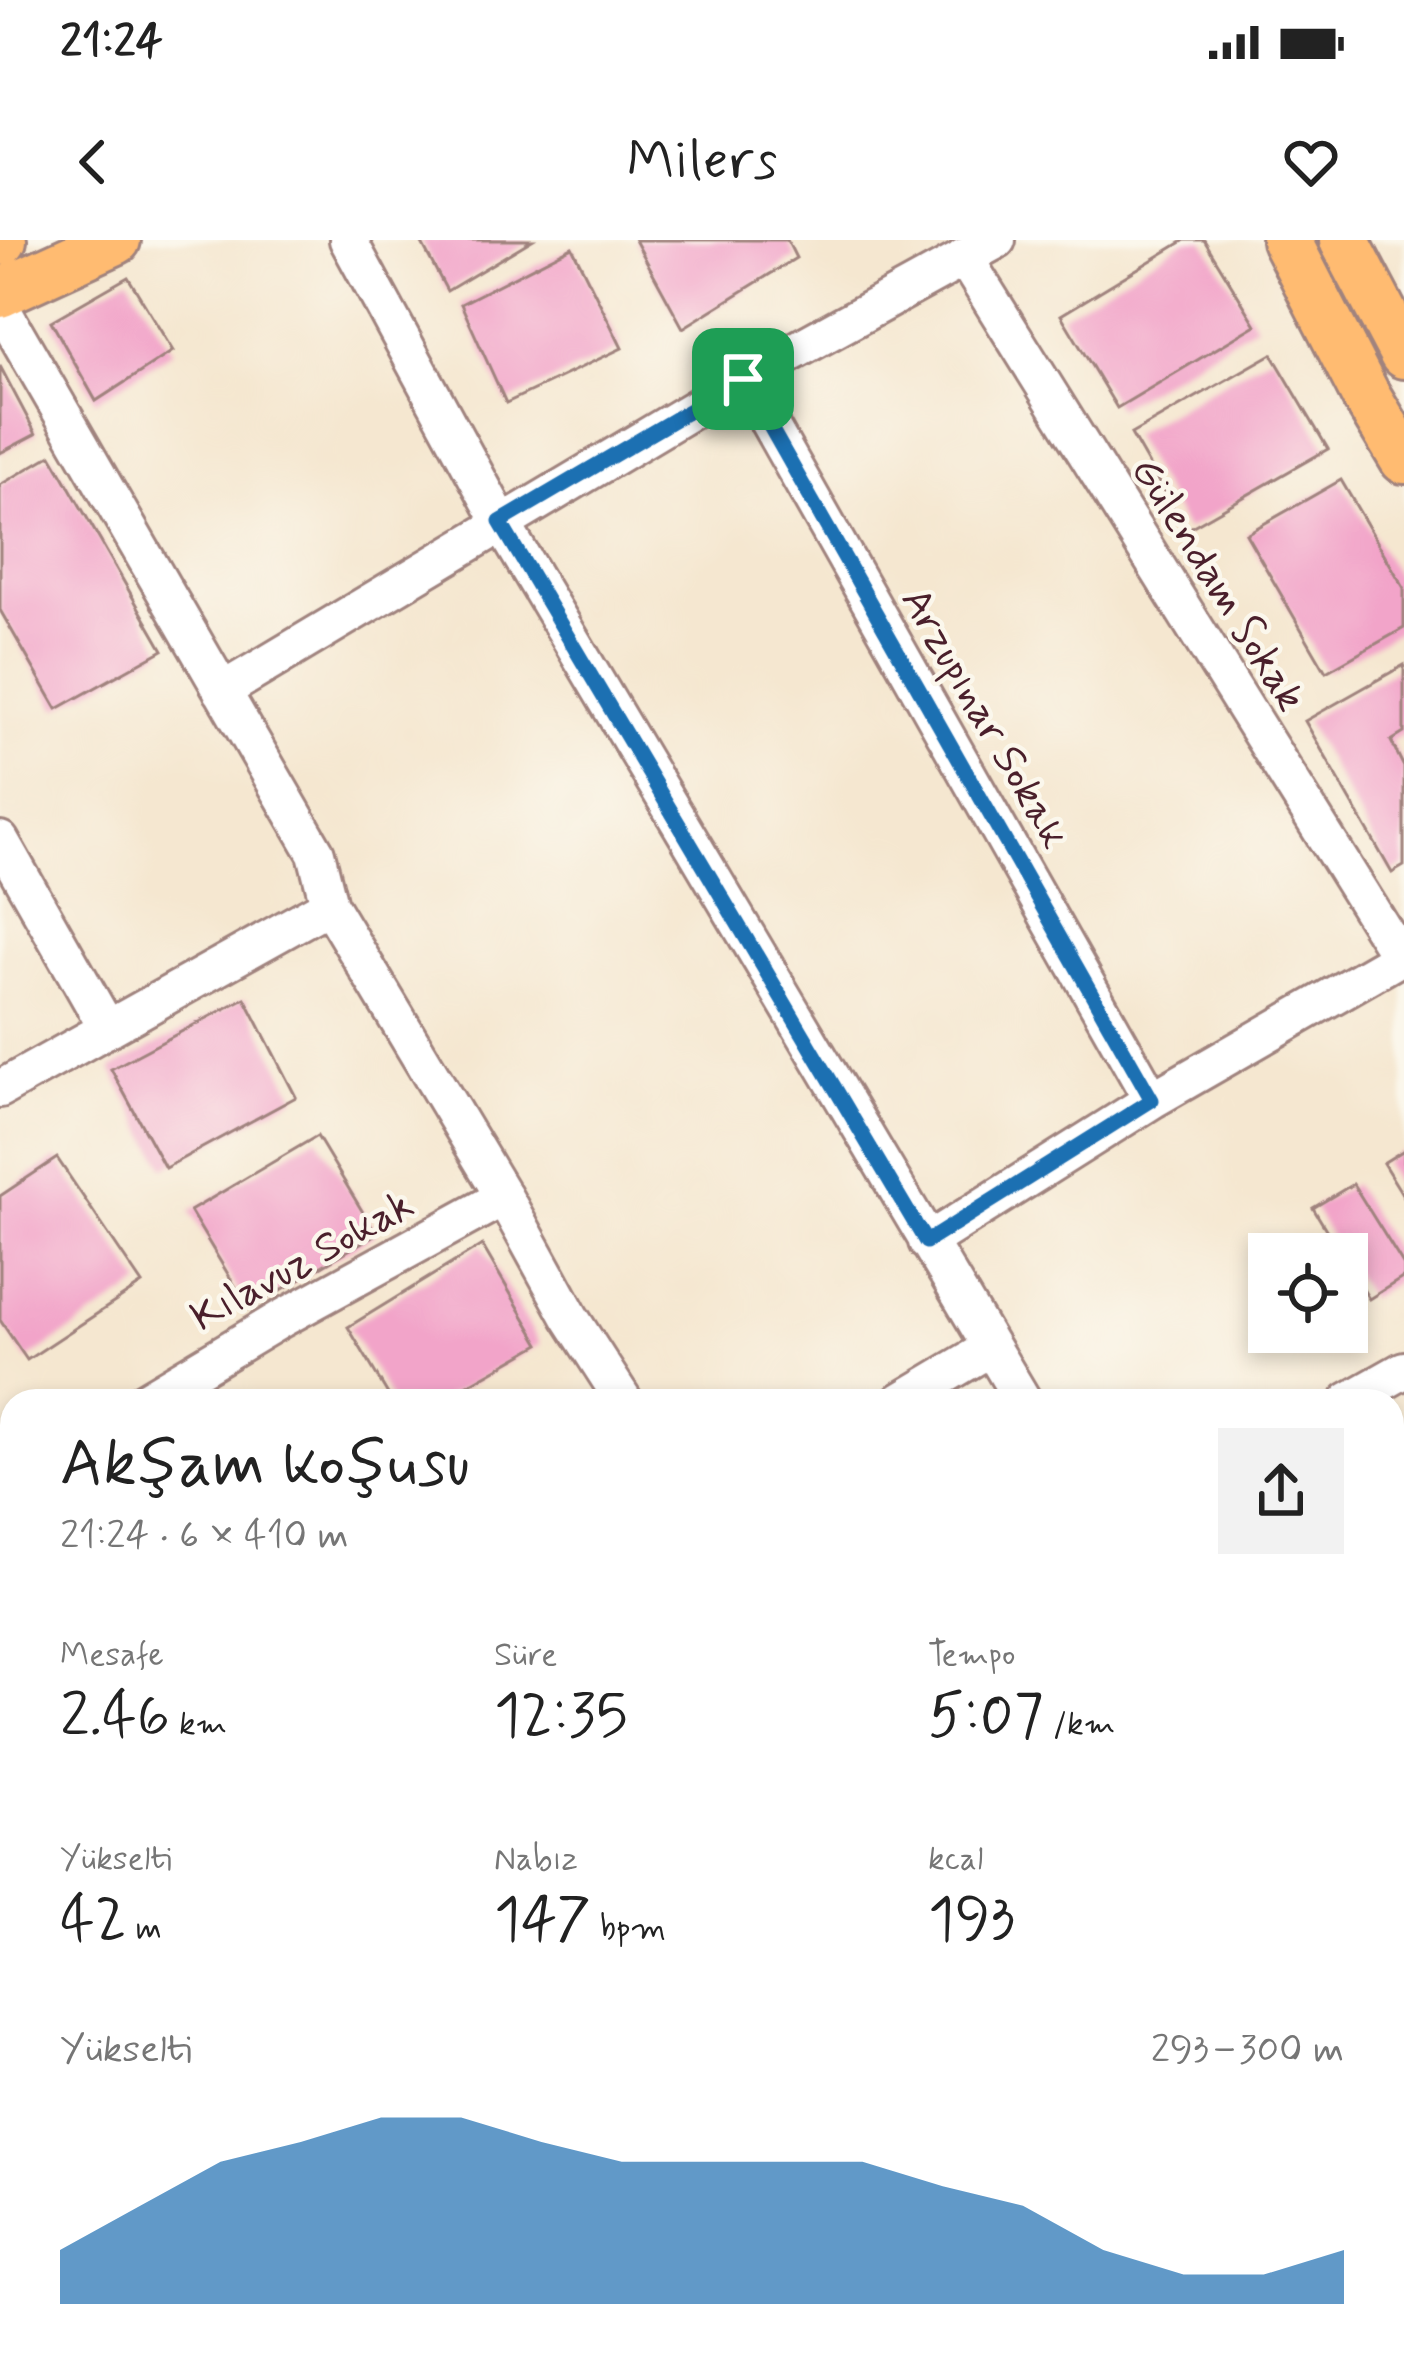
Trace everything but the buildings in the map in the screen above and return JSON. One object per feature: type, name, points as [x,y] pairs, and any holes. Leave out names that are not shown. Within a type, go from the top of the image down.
[{"type":"main road","points":[[0,292],[116,240]]},
{"type":"main road","points":[[1286,240],[1404,459]]},
{"type":"main road","points":[[1344,240],[1402,347]]},
{"type":"street","points":[[348,240],[500,522],[1016,1389]]},
{"type":"street","points":[[222,691],[743,379],[997,240]]},
{"type":"street","name":"Gülendam Sokak","points":[[964,257],[1402,956]]},
{"type":"street","points":[[0,306],[316,853],[328,905],[616,1389]]},
{"type":"street","name":"Arzupınar Sokak","points":[[743,379],[1152,1100]]},
{"type":"street","points":[[0,840],[107,1028]]},
{"type":"street","points":[[0,1088],[328,905]]},
{"type":"street","points":[[926,1242],[1152,1100],[1402,956]]},
{"type":"street","name":"Kılavuz Sokak","points":[[164,1389],[281,1318],[504,1197]]},
{"type":"street","points":[[921,1389],[990,1348]]},
{"type":"street","points":[[1370,1389],[1404,1370]]},
{"type":"route","points":[[743,379],[1152,1100],[926,1242],[500,522],[743,379]]}]
